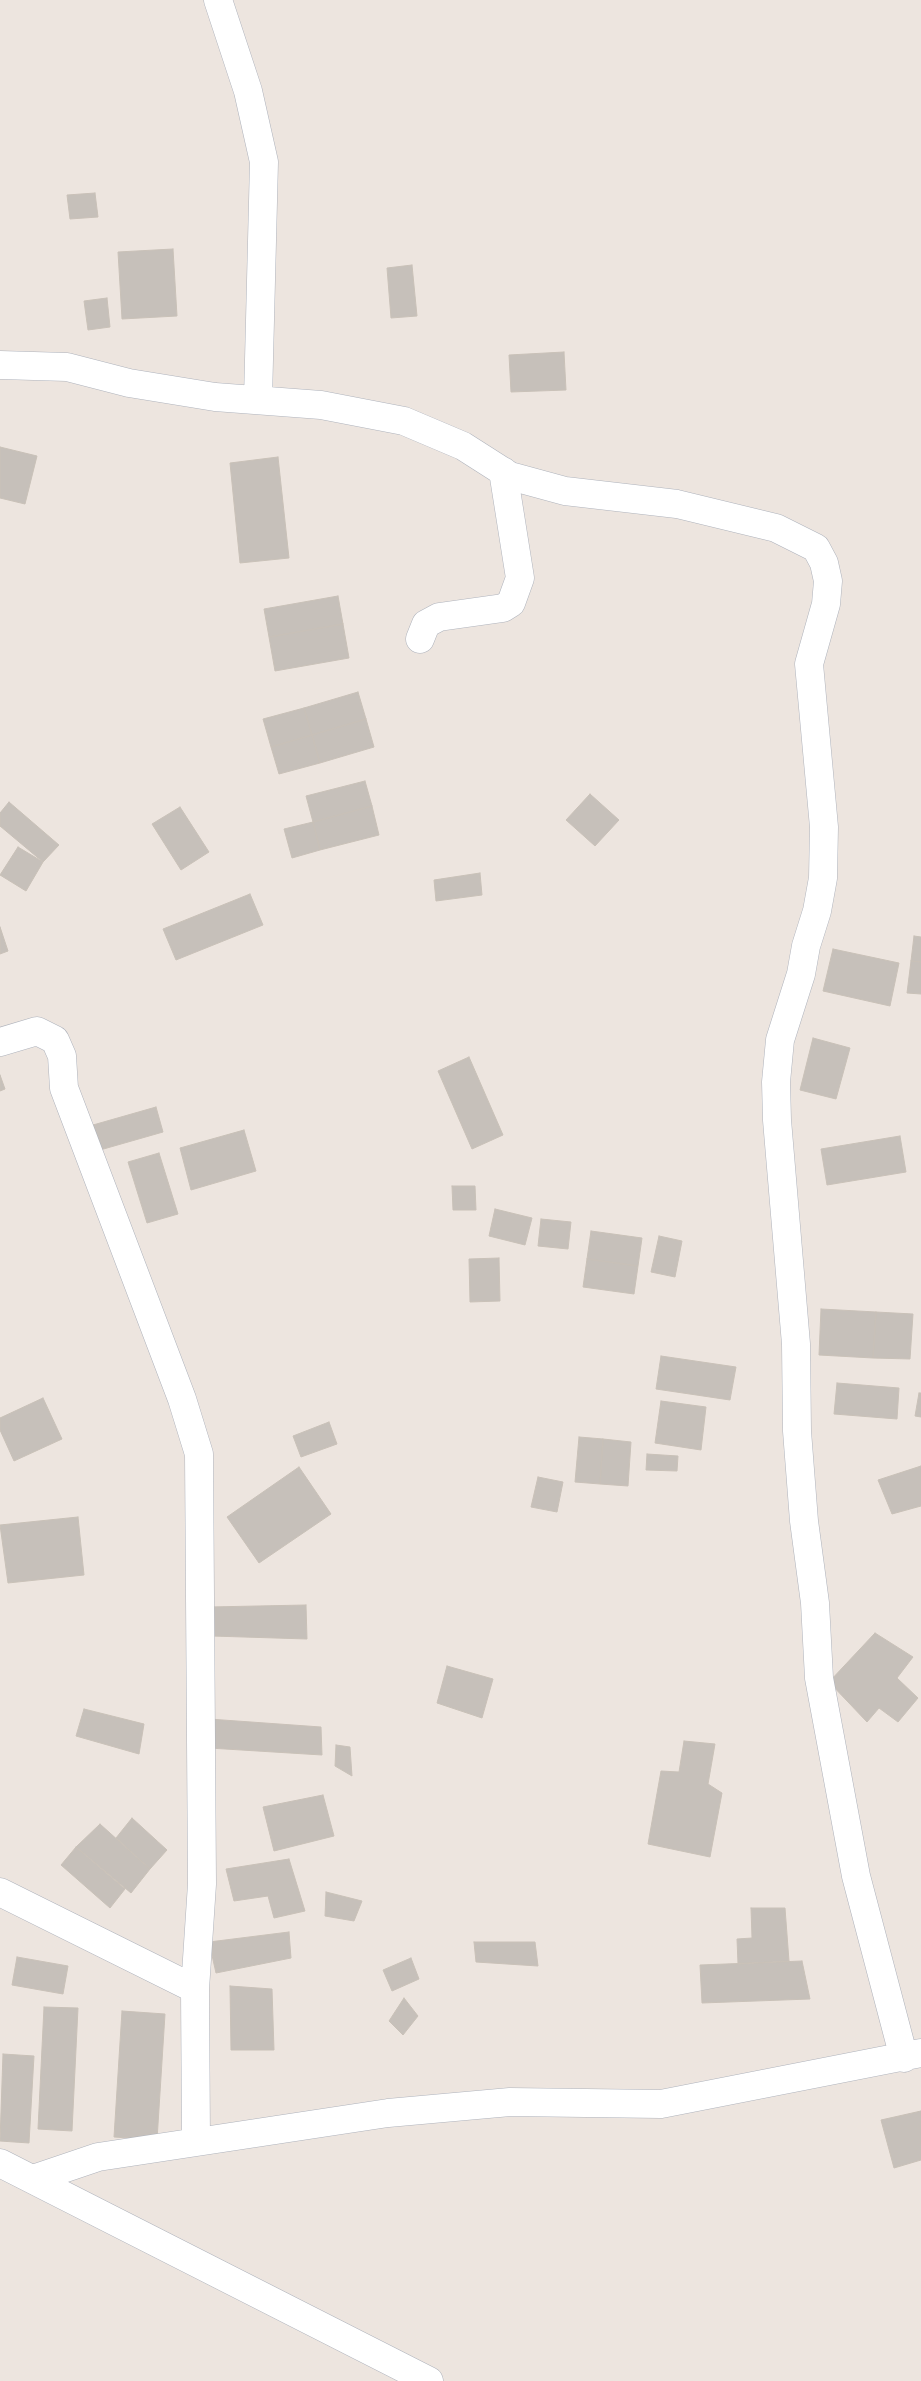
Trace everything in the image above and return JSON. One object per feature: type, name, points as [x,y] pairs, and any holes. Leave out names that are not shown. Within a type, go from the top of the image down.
[{"type":"street","points":[[218,0],[248,91],[264,162],[258,399]]},
{"type":"street","points":[[0,365],[67,367],[139,385],[215,397],[321,405],[404,421],[462,446],[510,476],[566,491],[677,504],[776,528],[816,548],[824,564],[828,581],[826,604],[809,664],[824,827],[823,878],[801,974],[780,1040],[776,1082],[777,1120],[796,1344],[797,1432],[804,1521],[815,1603],[819,1678],[856,1876],[913,2055],[661,2104],[510,2102],[388,2113],[98,2156],[32,2179]]},
{"type":"street","points":[[420,639],[426,624],[440,617],[504,608],[511,603],[520,578],[504,471]]},
{"type":"street","points":[[0,1042],[37,1031],[55,1040],[62,1056],[64,1088],[182,1399],[198,1454],[202,1884],[195,1989],[196,2141]]},
{"type":"street","points":[[0,1892],[195,1989]]},
{"type":"street","points":[[0,2163],[388,2370],[429,2381]]},
{"type":"building","points":[[95,193],[98,217],[70,219],[67,195]]},
{"type":"building","points":[[173,249],[177,316],[122,319],[118,252]]},
{"type":"building","points":[[412,265],[417,316],[391,318],[387,268]]},
{"type":"building","points":[[107,298],[110,327],[88,330],[84,301]]},
{"type":"building","points":[[564,352],[566,390],[511,392],[509,355]]},
{"type":"building","points":[[0,447],[37,456],[25,504],[0,498]]},
{"type":"building","points":[[278,457],[289,558],[240,563],[230,463]]},
{"type":"building","points":[[338,596],[343,624],[269,637],[264,609]]},
{"type":"building","points":[[343,624],[349,658],[275,671],[269,637]]},
{"type":"building","points":[[358,692],[366,719],[312,735],[304,708]]},
{"type":"building","points":[[304,708],[312,735],[271,747],[263,719]]},
{"type":"building","points":[[366,719],[374,747],[320,763],[312,735]]},
{"type":"building","points":[[312,735],[320,763],[279,774],[271,747]]},
{"type":"building","points":[[365,781],[372,806],[313,822],[306,796]]},
{"type":"building","points":[[590,794],[619,820],[595,846],[566,820]]},
{"type":"building","points":[[9,802],[59,845],[43,862],[0,826],[0,813]]},
{"type":"building","points":[[372,806],[379,835],[320,850],[313,822]]},
{"type":"building","points":[[180,807],[209,852],[181,870],[152,824]]},
{"type":"building","points":[[313,822],[320,850],[292,858],[284,829]]},
{"type":"building","points":[[18,847],[43,862],[26,891],[0,875]]},
{"type":"building","points":[[480,873],[482,895],[436,901],[434,880]]},
{"type":"building","points":[[250,894],[263,925],[176,960],[163,929]]},
{"type":"building","points":[[0,927],[8,951],[0,954]]},
{"type":"building","points":[[914,936],[921,937],[921,962],[911,961]]},
{"type":"building","points":[[833,949],[899,963],[890,1006],[823,991]]},
{"type":"building","points":[[911,961],[921,962],[921,994],[907,993]]},
{"type":"building","points":[[813,1038],[850,1048],[836,1099],[800,1090]]},
{"type":"building","points":[[469,1057],[503,1135],[472,1149],[438,1071]]},
{"type":"building","points":[[0,1075],[5,1089],[0,1091]]},
{"type":"building","points":[[156,1107],[163,1132],[100,1150],[93,1125]]},
{"type":"building","points":[[244,1130],[256,1171],[191,1190],[180,1148]]},
{"type":"building","points":[[900,1136],[906,1172],[827,1185],[821,1149]]},
{"type":"building","points":[[159,1153],[178,1214],[147,1223],[128,1162]]},
{"type":"building","points":[[452,1186],[475,1186],[476,1210],[453,1210]]},
{"type":"building","points":[[495,1209],[532,1218],[525,1245],[489,1236]]},
{"type":"building","points":[[541,1219],[571,1222],[568,1249],[538,1246]]},
{"type":"building","points":[[591,1231],[642,1238],[638,1266],[587,1259]]},
{"type":"building","points":[[659,1236],[682,1241],[675,1277],[651,1272]]},
{"type":"building","points":[[499,1258],[500,1301],[470,1302],[469,1259]]},
{"type":"building","points":[[587,1259],[638,1266],[634,1294],[583,1287]]},
{"type":"building","points":[[821,1309],[876,1312],[873,1358],[819,1355]]},
{"type":"building","points":[[876,1312],[913,1314],[910,1359],[873,1358]]},
{"type":"building","points":[[661,1356],[736,1367],[730,1400],[656,1389]]},
{"type":"building","points":[[837,1383],[899,1388],[897,1419],[834,1414]]},
{"type":"building","points":[[919,1393],[921,1393],[921,1417],[915,1416]]},
{"type":"building","points":[[43,1398],[62,1439],[14,1461],[0,1430],[0,1418]]},
{"type":"building","points":[[661,1401],[706,1407],[701,1450],[655,1443]]},
{"type":"building","points":[[329,1422],[337,1444],[301,1457],[293,1436]]},
{"type":"building","points":[[579,1437],[603,1439],[600,1484],[575,1482]]},
{"type":"building","points":[[603,1439],[631,1442],[628,1486],[600,1484]]},
{"type":"building","points":[[647,1454],[678,1456],[677,1471],[646,1470]]},
{"type":"building","points":[[921,1466],[921,1506],[892,1514],[878,1480]]},
{"type":"building","points":[[299,1467],[331,1514],[259,1563],[227,1517]]},
{"type":"building","points":[[538,1477],[563,1482],[557,1512],[531,1507]]},
{"type":"building","points":[[78,1517],[84,1575],[8,1583],[0,1525]]},
{"type":"building","points":[[306,1605],[307,1639],[212,1636],[209,1607]]},
{"type":"building","points":[[875,1633],[913,1657],[897,1678],[918,1698],[898,1722],[879,1708],[867,1722],[829,1682]]},
{"type":"building","points":[[447,1666],[493,1679],[482,1718],[437,1703]]},
{"type":"building","points":[[84,1709],[144,1724],[139,1754],[76,1736]]},
{"type":"building","points":[[209,1719],[321,1727],[322,1755],[209,1748]]},
{"type":"building","points":[[684,1741],[715,1744],[708,1784],[722,1793],[710,1857],[648,1844],[661,1771],[679,1772]]},
{"type":"building","points":[[336,1745],[350,1747],[352,1776],[335,1766]]},
{"type":"building","points":[[323,1795],[334,1836],[274,1851],[263,1807]]},
{"type":"building","points":[[132,1818],[167,1850],[150,1869],[116,1838]]},
{"type":"building","points":[[100,1824],[150,1869],[131,1893],[76,1847]]},
{"type":"building","points":[[76,1847],[125,1889],[110,1908],[61,1865]]},
{"type":"building","points":[[289,1859],[305,1911],[274,1918],[268,1896],[234,1901],[226,1869]]},
{"type":"building","points":[[326,1892],[362,1901],[354,1921],[325,1916]]},
{"type":"building","points":[[751,1908],[785,1908],[789,1961],[738,1964],[737,1939],[752,1938]]},
{"type":"building","points":[[289,1932],[291,1958],[216,1973],[209,1942]]},
{"type":"building","points":[[474,1942],[535,1942],[538,1966],[476,1962]]},
{"type":"building","points":[[17,1957],[68,1966],[63,1994],[12,1985]]},
{"type":"building","points":[[411,1958],[419,1979],[392,1991],[383,1970]]},
{"type":"building","points":[[802,1961],[810,1999],[702,2003],[700,1965]]},
{"type":"building","points":[[230,1986],[272,1989],[274,2050],[231,2050]]},
{"type":"building","points":[[404,1998],[418,2016],[403,2035],[389,2021]]},
{"type":"building","points":[[44,2007],[78,2008],[72,2131],[38,2129]]},
{"type":"building","points":[[122,2011],[165,2014],[157,2140],[114,2137]]},
{"type":"building","points":[[3,2054],[34,2056],[29,2143],[0,2141]]},
{"type":"building","points":[[921,2111],[921,2160],[894,2168],[881,2120]]}]
